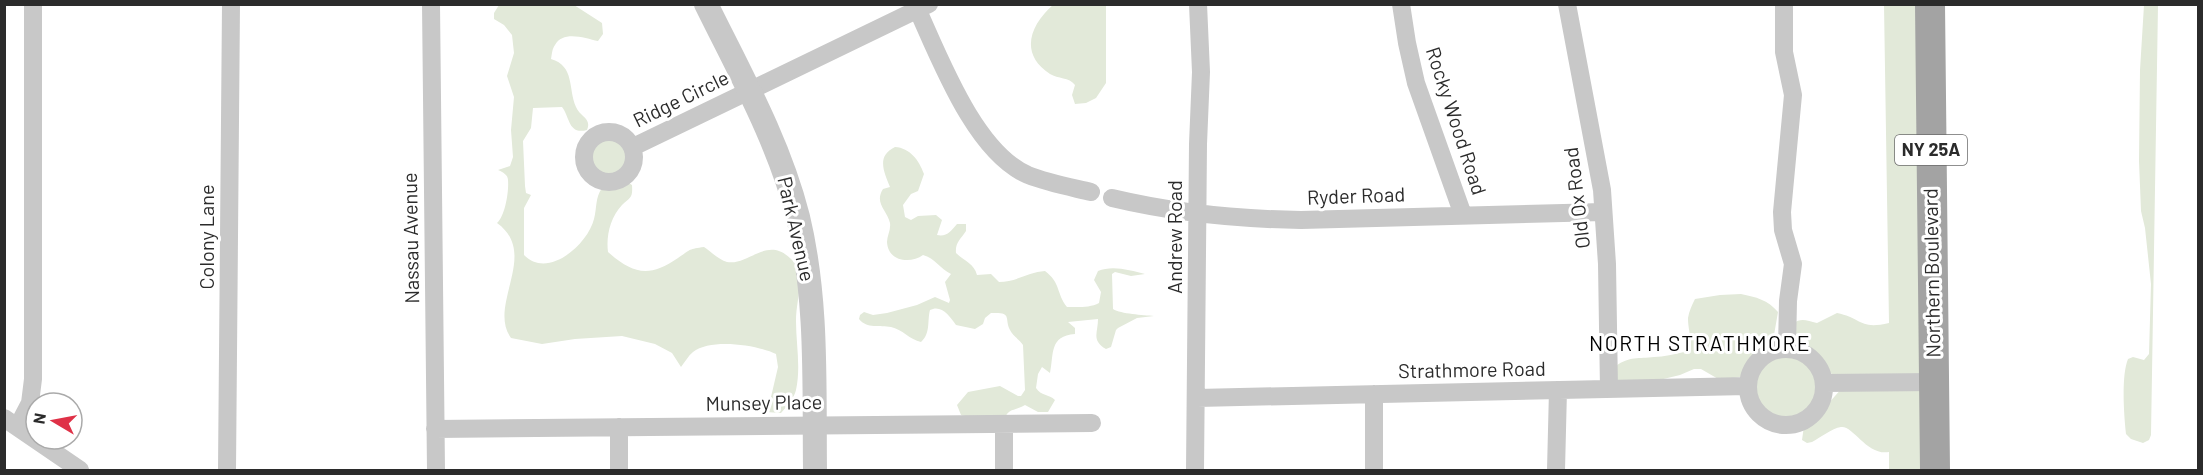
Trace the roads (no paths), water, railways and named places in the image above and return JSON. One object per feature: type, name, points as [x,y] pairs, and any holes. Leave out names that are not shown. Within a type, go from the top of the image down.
[{"type":"main road","name":"Northern Boulevard","points":[[1929,4],[1935,470]]},
{"type":"street","points":[[33,4],[33,378],[30,403],[11,422],[80,471]]},
{"type":"street","name":"Colony Lane","points":[[228,471],[231,4]]},
{"type":"street","name":"Nassau Avenue","points":[[431,4],[436,471]]},
{"type":"street","name":"Park Avenue","points":[[706,4],[767,129],[797,215],[806,254],[813,331],[815,471]]},
{"type":"street","name":"Andrew Road","points":[[1195,471],[1198,144],[1201,72],[1198,4]]},
{"type":"street","name":"Rocky Wood Road","points":[[1401,4],[1416,83],[1463,215]]},
{"type":"street","name":"Old Ox Road","points":[[1568,4],[1598,162],[1607,264],[1609,389]]},
{"type":"street","points":[[1784,4],[1784,52],[1793,95],[1782,212],[1793,264],[1788,301],[1787,348]]},
{"type":"street","points":[[920,6],[968,115],[998,154],[1027,175],[1091,192]]},
{"type":"street","name":"Ridge Circle","points":[[633,147],[920,6]]},
{"type":"street","name":"Ryder Road","points":[[1112,198],[1154,208],[1255,219],[1301,220],[1603,212]]},
{"type":"street","points":[[1787,348],[1808,355],[1816,363],[1824,383],[1823,395],[1818,407],[1810,417],[1799,423],[1787,425],[1775,424],[1763,418],[1754,409],[1747,386],[1755,363],[1764,355],[1787,348]]},
{"type":"street","points":[[1824,383],[1934,382]]},
{"type":"street","name":"Strathmore Road","points":[[1197,398],[1747,386]]},
{"type":"street","points":[[1556,471],[1558,390]]},
{"type":"street","points":[[1374,394],[1374,471]]},
{"type":"street","name":"Munsey Place","points":[[435,429],[1092,423]]},
{"type":"street","points":[[1004,424],[1004,471]]},
{"type":"street","points":[[619,427],[619,471]]},
{"type":"district","name":"NORTH STRATHMORE","points":[[1700,344]]}]
